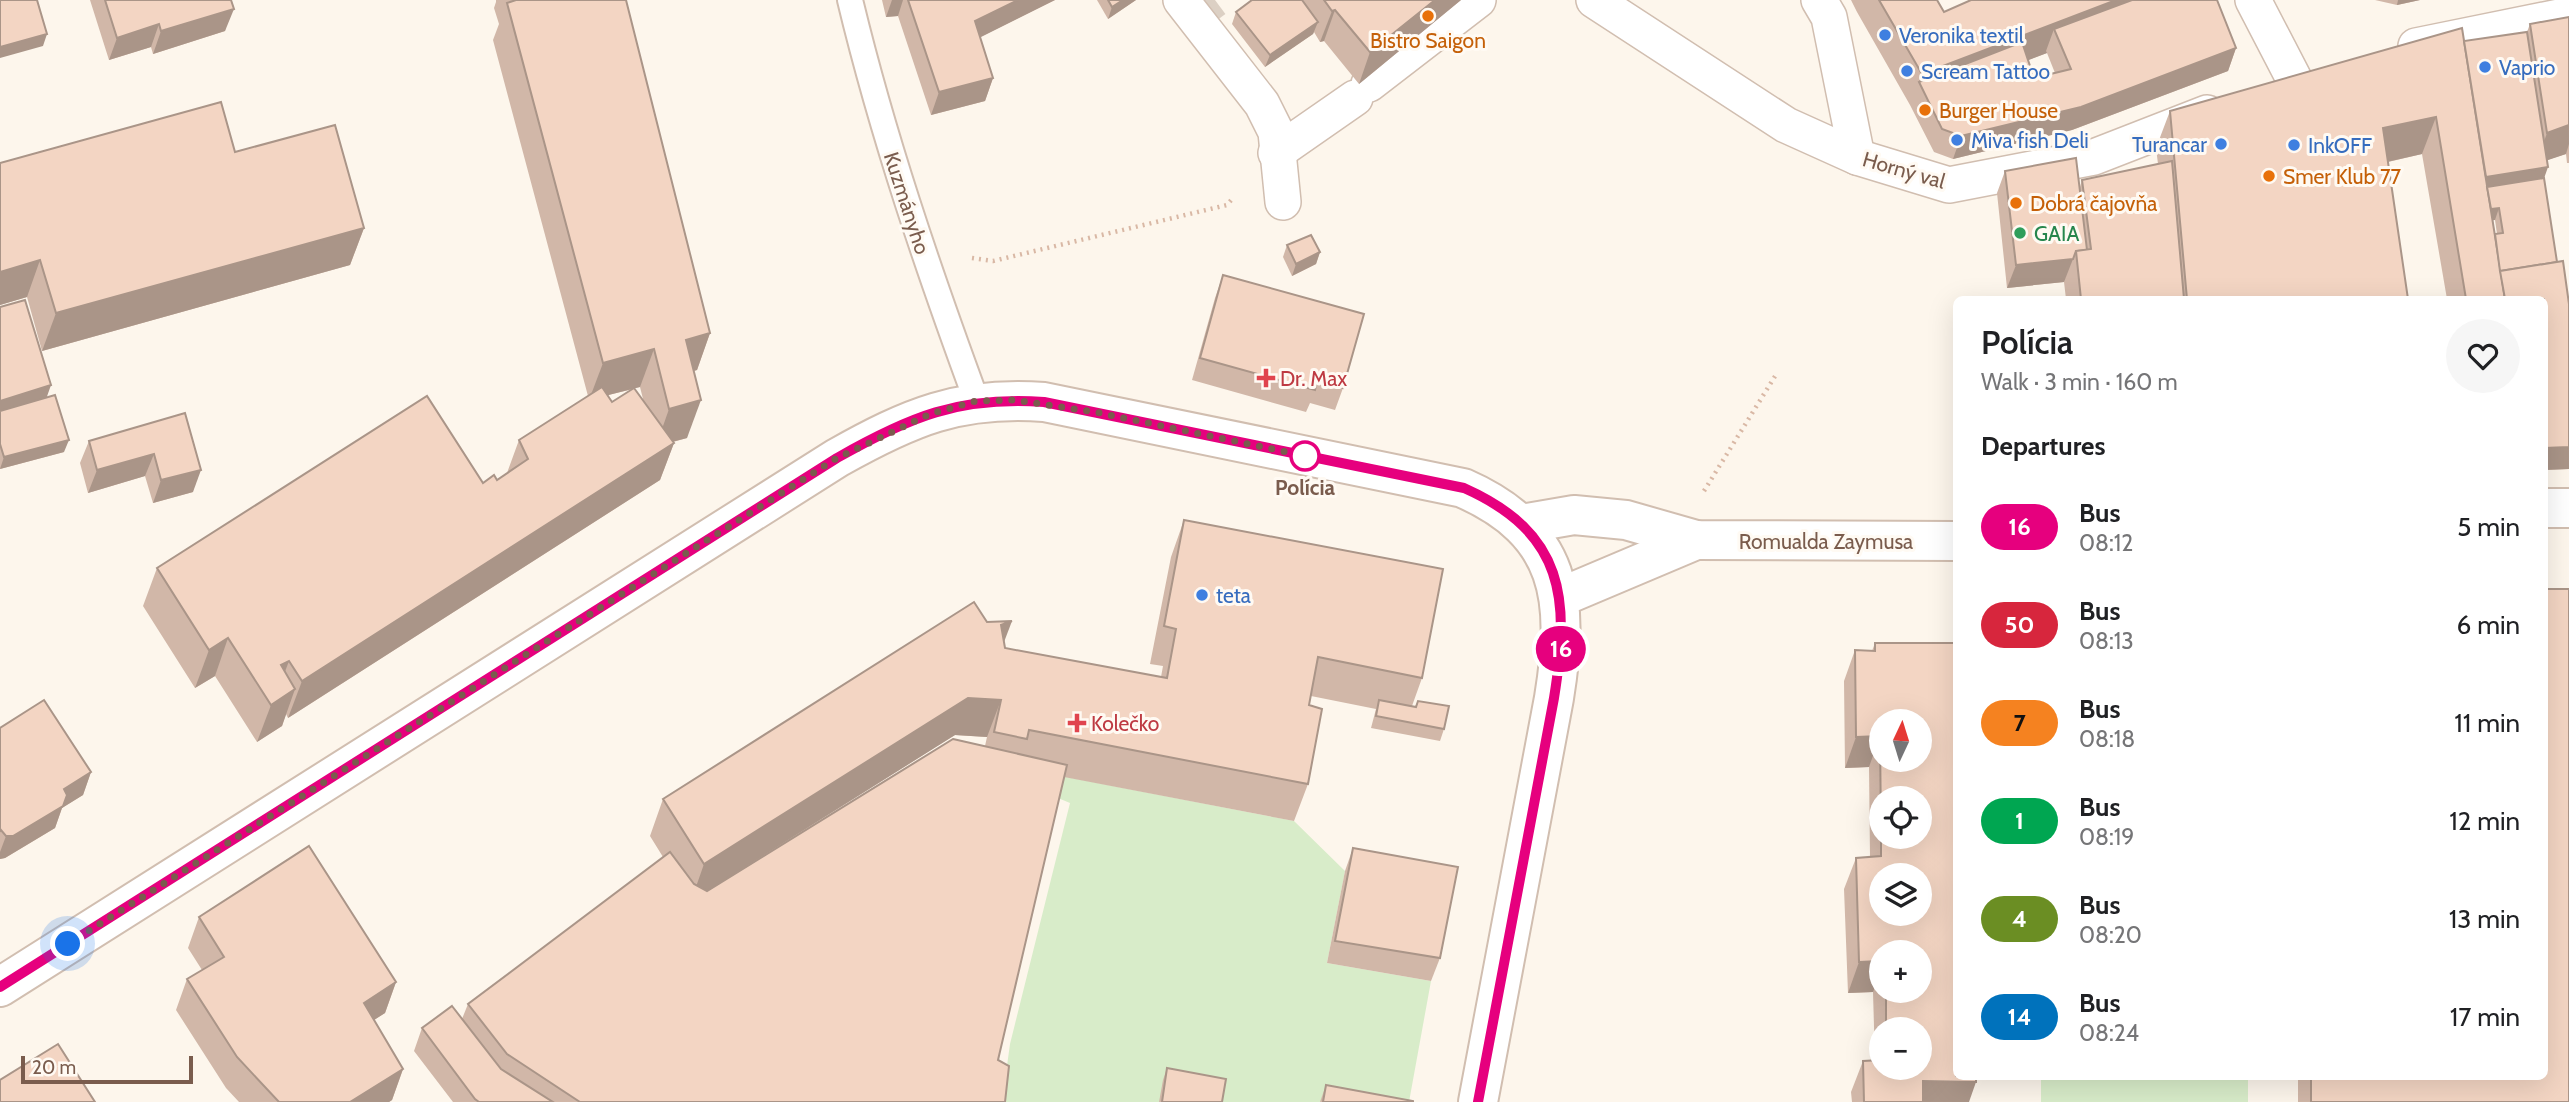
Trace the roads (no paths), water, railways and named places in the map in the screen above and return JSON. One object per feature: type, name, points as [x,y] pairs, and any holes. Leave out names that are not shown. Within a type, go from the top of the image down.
[{"type":"street","points":[[1181,0],[1262,104],[1276,132],[1283,202]]},
{"type":"street","points":[[1276,153],[1362,91],[1478,0]]},
{"type":"street","name":"Horný val","points":[[1594,0],[1786,125],[1857,157],[1949,185],[2094,157],[2232,103]]},
{"type":"street","points":[[1819,0],[1829,17],[1857,157]]},
{"type":"street","points":[[2253,0],[2282,84],[2329,68]]},
{"type":"street","points":[[2391,51],[2569,15]]},
{"type":"street","points":[[0,987],[837,458],[930,414],[976,401],[1044,402],[1464,488],[1497,503],[1522,524],[1550,565],[1560,597],[1562,642],[1554,698],[1478,1102]]},
{"type":"street","points":[[2548,508],[2569,508]]},
{"type":"street","name":"Romualda Zaymusa","points":[[1522,524],[1574,515],[1613,519],[1696,540],[1953,541]]},
{"type":"street","name":"Romualda Zaymusa","points":[[1560,597],[1696,540]]},
{"type":"lane","name":"Kuzmányho","points":[[850,0],[879,114],[929,272],[976,401]]},
{"type":"tunnel","points":[[1192,17],[1215,0]]},
{"type":"place","name":"Bistro Saigon","points":[[1428,16]]},
{"type":"place","name":"Veronika textil","points":[[1885,35]]},
{"type":"place","name":"Vaprio","points":[[2485,67]]},
{"type":"place","name":"Scream Tattoo","points":[[1907,71]]},
{"type":"place","name":"Burger House","points":[[1925,110]]},
{"type":"place","name":"Miva fish Deli","points":[[1957,140]]},
{"type":"place","name":"Turancar","points":[[2221,144]]},
{"type":"place","name":"InkOFF","points":[[2294,145]]},
{"type":"place","name":"Smer Klub 77","points":[[2269,176]]},
{"type":"place","name":"Dobrá čajovňa","points":[[2016,203]]},
{"type":"place","name":"GAIA","points":[[2020,233]]},
{"type":"place","name":"Dr. Max","points":[[1266,378]]},
{"type":"place","name":"Polícia","points":[[1305,456]]},
{"type":"place","name":"teta","points":[[1202,595]]},
{"type":"place","name":"Kolečko","points":[[1077,723]]}]
